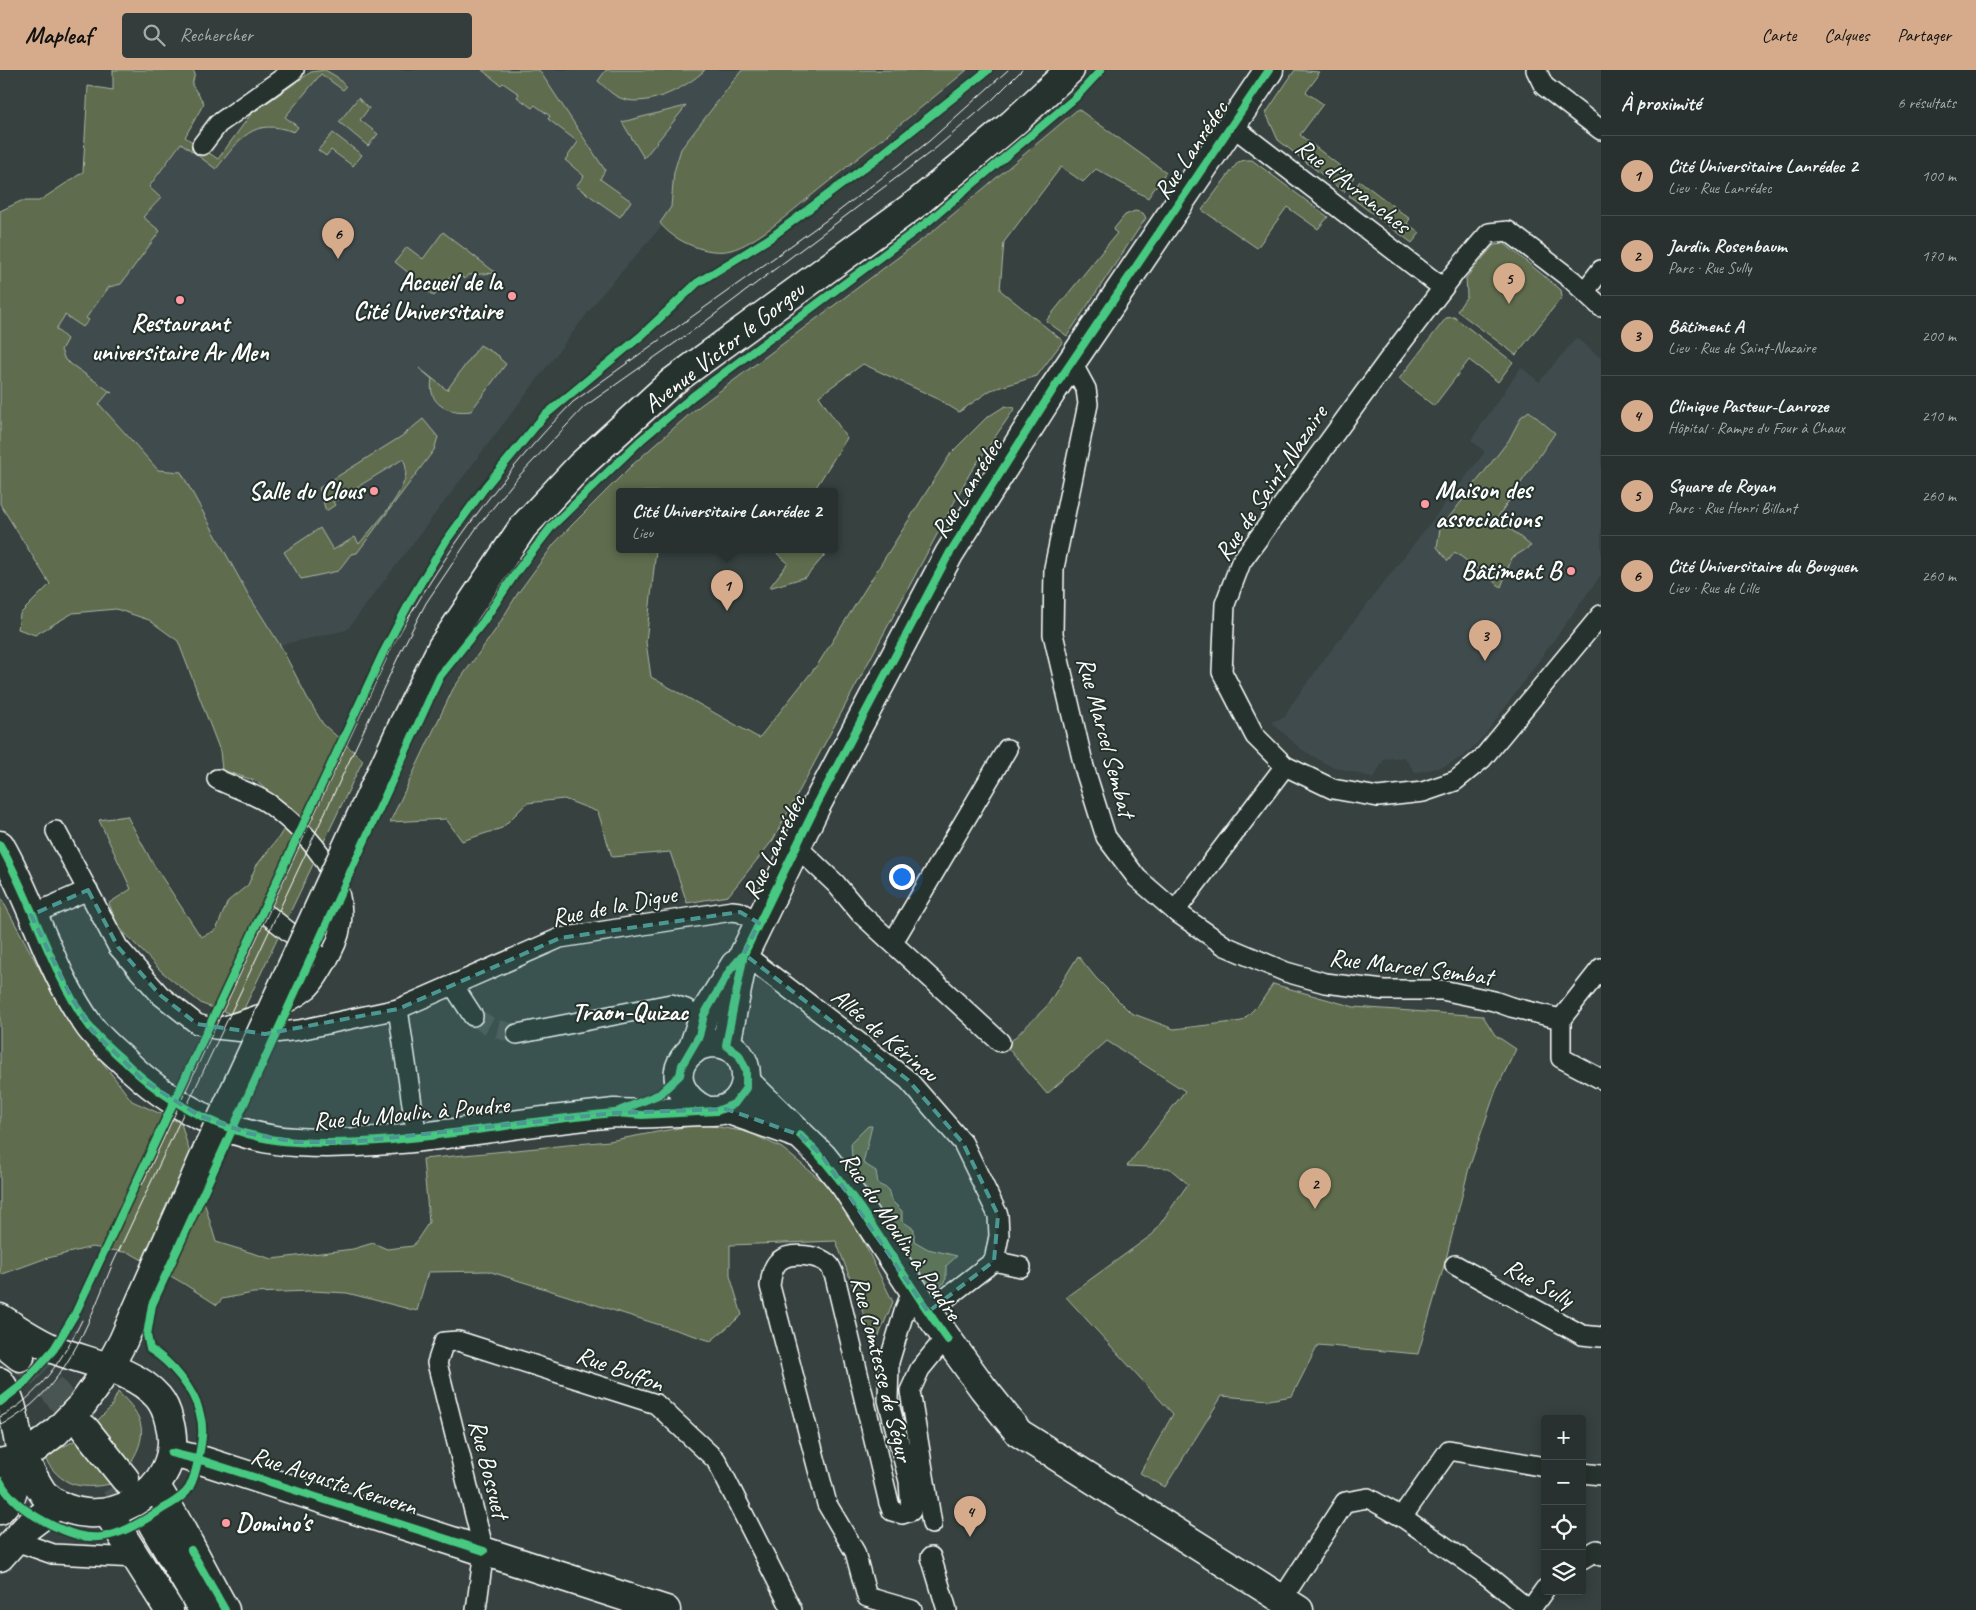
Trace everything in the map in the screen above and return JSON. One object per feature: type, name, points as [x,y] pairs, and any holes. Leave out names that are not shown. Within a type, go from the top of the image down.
[{"type":"street","points":[[202,145],[218,124],[294,70]]},
{"type":"street","name":"Avenue Victor le Gorgeu","points":[[12,1460],[56,1432],[82,1405],[109,1366],[123,1341],[148,1280],[429,672],[458,623],[523,528],[580,466],[672,382],[917,203],[1012,124],[1070,70]]},
{"type":"street","name":"Rue Lanrédec","points":[[726,1045],[744,954],[797,846],[949,554],[1072,363],[1269,70]]},
{"type":"street","points":[[1536,70],[1544,86],[1601,130]]},
{"type":"street","name":"Rue d'Avranches","points":[[1232,125],[1443,288]]},
{"type":"street","name":"Rue de Saint-Nazaire","points":[[1600,618],[1482,759],[1455,780],[1424,792],[1378,797],[1333,789],[1285,766],[1255,736],[1222,672],[1225,604],[1241,562],[1389,359],[1443,288],[1489,233],[1508,231],[1585,291],[1601,307]]},
{"type":"street","points":[[1585,291],[1601,270]]},
{"type":"street","name":"Rue Marcel Sembat","points":[[1072,363],[1086,389],[1088,404],[1054,568],[1053,634],[1084,767],[1106,837],[1137,878],[1176,911],[1225,946],[1286,972],[1325,983],[1384,990],[1442,990],[1494,1000],[1511,1007],[1561,1019]]},
{"type":"street","points":[[893,942],[1007,748]]},
{"type":"street","points":[[1176,911],[1285,766]]},
{"type":"street","points":[[215,1030],[265,1013],[308,989],[327,962],[337,943],[344,912],[332,870],[312,842],[271,805],[217,779]]},
{"type":"street","name":"Rue de la Digue","points":[[56,831],[118,947],[160,995],[197,1024],[215,1030],[265,1034],[299,1030],[398,1009],[560,938],[732,910],[740,912],[759,923]]},
{"type":"street","name":"Rue du Moulin à Poudre","points":[[0,845],[71,997],[91,1029],[144,1081],[198,1115],[247,1133],[295,1142],[351,1142],[417,1138],[614,1113],[642,1115],[716,1109]]},
{"type":"street","points":[[797,846],[836,884],[861,914],[1000,1042]]},
{"type":"street","points":[[32,915],[88,890]]},
{"type":"street","points":[[270,916],[327,962]]},
{"type":"street","name":"Rue Lanrédec","points":[[692,1051],[704,1015],[730,970],[744,954]]},
{"type":"street","name":"Allée de Kérinou","points":[[744,954],[908,1080],[964,1143],[998,1215],[999,1236],[994,1261]]},
{"type":"street","points":[[1601,968],[1561,1019],[1560,1058],[1601,1079]]},
{"type":"street","points":[[453,985],[473,1016]]},
{"type":"street","points":[[517,1034],[671,1004],[686,1009]]},
{"type":"street","points":[[398,1009],[417,1138]]},
{"type":"street","points":[[692,1051],[708,1043],[726,1045],[734,1050],[744,1062],[746,1082],[741,1097],[716,1109]]},
{"type":"street","name":"Rue du Moulin à Poudre","points":[[692,1051],[682,1065],[680,1075],[685,1096],[690,1102],[800,1134]]},
{"type":"street","name":"Rue du Moulin à Poudre","points":[[614,1113],[660,1094],[680,1075]]},
{"type":"street","name":"Rue du Moulin à Poudre","points":[[746,1082],[822,1156],[844,1185],[928,1312],[1019,1433],[1291,1604]]},
{"type":"street","name":"Rue Comtesse de Ségur","points":[[912,1610],[867,1597],[855,1552],[827,1504],[770,1286],[773,1271],[779,1260],[792,1255],[819,1258],[830,1266],[837,1286],[889,1504],[892,1511],[902,1514],[911,1511],[909,1481],[888,1400],[889,1362],[904,1309],[913,1289]]},
{"type":"street","points":[[928,1312],[994,1261],[1021,1266]]},
{"type":"street","name":"Rue Sully","points":[[1455,1265],[1582,1335],[1601,1337]]},
{"type":"street","points":[[0,1318],[54,1349],[109,1366],[131,1377],[158,1396],[166,1408],[172,1429],[171,1453],[155,1485],[142,1498],[126,1508],[108,1514],[84,1512],[58,1504],[42,1492],[12,1460]]},
{"type":"street","points":[[932,1524],[910,1391],[920,1369],[948,1340]]},
{"type":"street","name":"Rue Buffon","points":[[444,1342],[458,1341],[656,1404],[716,1460],[792,1610]]},
{"type":"street","name":"Rue Bossuet","points":[[444,1342],[437,1362],[484,1551],[476,1610]]},
{"type":"street","points":[[0,1510],[11,1497],[14,1409],[6,1360]]},
{"type":"street","points":[[81,1432],[117,1478]]},
{"type":"street","points":[[1402,1517],[1449,1450],[1541,1466]]},
{"type":"street","name":"Rue Auguste Kervern","points":[[171,1453],[204,1461],[484,1551],[649,1607]]},
{"type":"street","points":[[1586,1473],[1601,1474]]},
{"type":"street","points":[[155,1485],[175,1514],[186,1540],[225,1610]]},
{"type":"street","points":[[1291,1604],[1345,1502],[1368,1498],[1402,1517],[1488,1577],[1530,1610],[1541,1595]]},
{"type":"street","points":[[6,1548],[26,1528],[58,1504]]},
{"type":"street","points":[[108,1514],[169,1610]]},
{"type":"street","points":[[188,1610],[148,1528],[202,1610]]},
{"type":"street","points":[[6,1548],[53,1554],[137,1558]]},
{"type":"street","points":[[1586,1557],[1597,1550],[1601,1556]]},
{"type":"street","points":[[931,1557],[947,1610]]},
{"type":"highlighted area","points":[[88,890],[118,947],[160,995],[197,1024],[265,1034],[398,1009],[560,938],[740,912],[759,923],[744,954],[908,1080],[963,1143],[998,1215],[994,1261],[928,1312],[822,1156],[800,1135],[726,1109],[614,1113],[351,1142],[295,1142],[247,1133],[198,1115],[144,1081],[91,1029],[71,997],[31,915]]},
{"type":"shaded area","points":[[320,70],[967,70],[784,217],[751,240],[732,250],[713,252],[692,247],[662,226],[602,294],[347,630],[280,645],[249,596],[56,366],[52,333],[185,137],[218,159],[251,114],[311,72]]},
{"type":"shaded area","points":[[1576,338],[1601,358],[1601,575],[1485,735],[1464,756],[1445,766],[1415,772],[1404,757],[1384,759],[1374,778],[1328,765],[1301,749],[1271,722],[1285,717],[1291,705],[1323,661],[1485,452],[1471,440],[1521,367],[1539,382]]},
{"type":"green space","points":[[113,70],[192,70],[195,73],[192,85],[204,103],[185,137],[218,159],[251,114],[311,72],[325,70],[337,77],[346,87],[343,90],[321,74],[285,117],[298,127],[294,132],[268,127],[257,129],[241,140],[216,169],[181,143],[149,187],[161,198],[143,217],[160,231],[121,284],[109,287],[86,318],[89,320],[83,327],[65,315],[56,329],[67,339],[61,350],[65,360],[112,393],[109,392],[99,404],[158,470],[181,472],[249,596],[280,645],[323,724],[363,760],[240,1017],[202,1004],[162,972],[117,925],[109,903],[131,889],[99,820],[127,816],[152,862],[201,937],[216,930],[228,901],[248,885],[256,866],[279,837],[293,813],[256,781],[222,770],[220,751],[178,641],[149,620],[116,609],[73,613],[35,635],[18,629],[20,614],[50,584],[0,504],[0,211],[21,201],[39,201],[83,172],[88,86],[113,90]]},
{"type":"green space","points":[[482,70],[539,70],[605,170],[600,179],[631,201],[620,217],[576,186],[584,176],[565,160],[578,142],[548,119],[550,116],[535,105],[532,108],[517,97],[519,94],[503,83],[501,85]]},
{"type":"green space","points":[[606,70],[705,70],[675,91],[663,96],[638,101],[626,100],[616,96],[598,81]]},
{"type":"green space","points":[[742,70],[967,70],[761,235],[731,250],[713,251],[692,246],[674,236],[660,223],[671,207],[674,172],[681,149]]},
{"type":"green space","points":[[1295,70],[1319,72],[1306,92],[1323,104],[1300,135],[1354,177],[1344,192],[1278,140],[1266,113]]},
{"type":"green space","points":[[358,98],[369,108],[360,120],[378,134],[368,146],[339,122]]},
{"type":"green space","points":[[686,106],[644,158],[622,122]]},
{"type":"green space","points":[[1078,109],[1166,172],[1148,198],[1096,169],[1083,182],[1061,167],[1004,242],[1000,290],[1063,341],[1037,376],[991,390],[959,412],[936,398],[863,364],[819,396],[847,438],[816,488],[616,488],[616,553],[656,553],[646,642],[651,677],[759,738],[818,664],[951,453],[986,418],[1005,406],[1015,408],[970,473],[773,840],[728,896],[687,903],[670,852],[612,857],[598,812],[564,799],[527,803],[502,828],[462,841],[446,819],[390,822],[453,689],[496,629],[518,593],[554,544],[631,466],[693,411],[932,232]]},
{"type":"green space","points":[[333,133],[362,155],[353,166],[331,150],[326,156],[318,150]]},
{"type":"green space","points":[[1252,160],[1328,217],[1318,229],[1287,207],[1257,248],[1202,210],[1238,162]]},
{"type":"green space","points":[[1360,181],[1410,219],[1407,223],[1420,233],[1412,243],[1349,196]]},
{"type":"green space","points":[[1135,211],[1143,213],[1146,218],[1067,336],[1046,321],[1117,233],[1113,230],[1125,215]]},
{"type":"green space","points":[[443,232],[496,273],[468,275],[465,279],[460,276],[450,276],[434,296],[408,277],[410,274],[395,262],[407,247],[423,259]]},
{"type":"green space","points":[[1505,244],[1561,290],[1562,297],[1516,355],[1457,311],[1467,296],[1466,278],[1494,245]]},
{"type":"green space","points":[[1454,317],[1513,362],[1498,382],[1469,360],[1434,406],[1399,379],[1446,318]]},
{"type":"green space","points":[[480,345],[499,356],[506,364],[471,411],[455,411],[441,406],[433,395],[431,388],[432,379],[419,368],[447,390]]},
{"type":"green space","points":[[1529,411],[1555,433],[1497,518],[1531,546],[1512,558],[1501,587],[1455,552],[1448,561],[1437,547],[1440,529],[1509,440],[1521,417]]},
{"type":"green space","points":[[423,419],[438,437],[434,450],[357,553],[351,554],[338,571],[301,579],[284,552],[320,528],[333,550],[355,537],[359,544],[400,491],[405,480],[406,469],[403,459],[333,502],[335,505],[326,511],[319,488],[402,436]]},
{"type":"green space","points":[[776,553],[826,553],[806,577],[769,588],[788,563]]},
{"type":"green space","points":[[0,896],[61,1008],[132,1101],[181,1123],[216,1242],[272,1259],[353,1249],[373,1243],[387,1249],[413,1246],[429,1222],[423,1159],[609,1141],[700,1124],[748,1132],[782,1148],[833,1190],[863,1241],[893,1302],[875,1345],[836,1241],[730,1245],[730,1276],[742,1315],[711,1341],[488,1271],[428,1272],[417,1311],[347,1293],[312,1291],[253,1293],[222,1299],[217,1305],[130,1253],[92,1247],[44,1259],[0,1275]]},
{"type":"green space","points":[[1078,956],[1096,978],[1131,1013],[1174,1029],[1242,1021],[1261,1002],[1273,984],[1354,1007],[1483,1016],[1495,1035],[1516,1049],[1496,1090],[1469,1168],[1446,1259],[1418,1354],[1318,1345],[1292,1396],[1269,1400],[1222,1396],[1165,1487],[1140,1473],[1173,1414],[1066,1297],[1153,1234],[1188,1184],[1169,1168],[1127,1166],[1185,1091],[1107,1041],[1047,1094],[1006,1046],[1047,1006]]},
{"type":"green space","points":[[868,1126],[872,1126],[863,1163],[876,1171],[878,1184],[888,1189],[891,1200],[902,1211],[902,1221],[914,1229],[914,1241],[928,1249],[957,1256],[946,1266],[946,1279],[941,1286],[932,1287],[908,1258],[853,1173],[851,1143]]},
{"type":"green space","points":[[118,1392],[134,1410],[141,1428],[139,1447],[127,1468],[93,1425],[111,1407]]},
{"type":"green space","points":[[76,1440],[111,1484],[80,1486],[72,1484],[64,1480],[50,1467],[44,1457]]},
{"type":"tunnel","points":[[473,1016],[493,1028],[517,1034]]},
{"type":"tunnel","points":[[20,1357],[42,1376],[85,1429]]},
{"type":"tunnel","points":[[115,1485],[144,1531]]},
{"type":"tram line","points":[[142,1185],[392,647],[452,549],[497,488],[521,458],[573,402],[835,214],[928,142],[1008,70]]},
{"type":"tram line","points":[[0,1426],[22,1412],[41,1395],[57,1377],[83,1334],[113,1263],[401,651],[426,603],[475,530],[518,477],[584,407],[702,324],[936,148],[992,100],[1022,70]]},
{"type":"tram line","points":[[0,1417],[14,1409],[38,1388],[58,1362],[82,1320]]},
{"type":"cycle path","points":[[0,1402],[23,1384],[54,1349],[75,1314],[383,653],[413,596],[446,541],[486,486],[544,416],[642,335],[697,283],[770,238],[881,155],[988,70]]},
{"type":"cycle path","points":[[0,1481],[13,1499],[32,1514],[61,1529],[77,1535],[90,1537],[103,1537],[129,1528],[180,1498],[186,1492],[196,1472],[201,1445],[202,1424],[193,1395],[181,1377],[166,1361],[150,1349],[147,1335],[152,1305],[440,676],[483,622],[517,571],[552,526],[641,440],[693,396],[930,220],[1075,98],[1101,70]]},
{"type":"cycle path","points":[[0,845],[23,891],[64,984],[90,1027],[106,1044],[160,1091],[202,1117],[225,1127],[272,1139],[296,1142],[347,1143],[423,1137],[614,1113],[642,1115],[717,1111],[734,1104],[746,1088],[746,1070],[739,1055],[726,1045],[744,954],[817,804],[949,554],[1054,388],[1269,70]]},
{"type":"cycle path","points":[[619,1111],[660,1094],[680,1075],[682,1065],[699,1036],[704,1015],[730,970],[743,955]]},
{"type":"cycle path","points":[[800,1135],[822,1158],[860,1208],[948,1340]]},
{"type":"cycle path","points":[[171,1453],[204,1461],[484,1551]]},
{"type":"cycle path","points":[[191,1550],[225,1610]]},
{"type":"place","name":"Cité Universitaire du Bouguen","points":[[338,259]]},
{"type":"place","name":"Accueil de la Cité Universitaire","points":[[512,296]]},
{"type":"place","name":"Restaurant universitaire Ar Men","points":[[180,300]]},
{"type":"place","name":"Square de Royan","points":[[1509,304]]},
{"type":"place","name":"Salle du Clous","points":[[374,491]]},
{"type":"place","name":"Maison des associations","points":[[1425,504]]},
{"type":"place","name":"Bâtiment B","points":[[1571,571]]},
{"type":"place","name":"Cité Universitaire Lanrédec 2","points":[[727,611]]},
{"type":"place","name":"Bâtiment A","points":[[1485,661]]},
{"type":"place","name":"Jardin Rosenbaum","points":[[1315,1209]]},
{"type":"place","name":"Domino's","points":[[226,1523]]},
{"type":"place","name":"Clinique Pasteur-Lanroze","points":[[970,1537]]},
{"type":"district","name":"Traon-Quizac","points":[[630,1011]]}]
